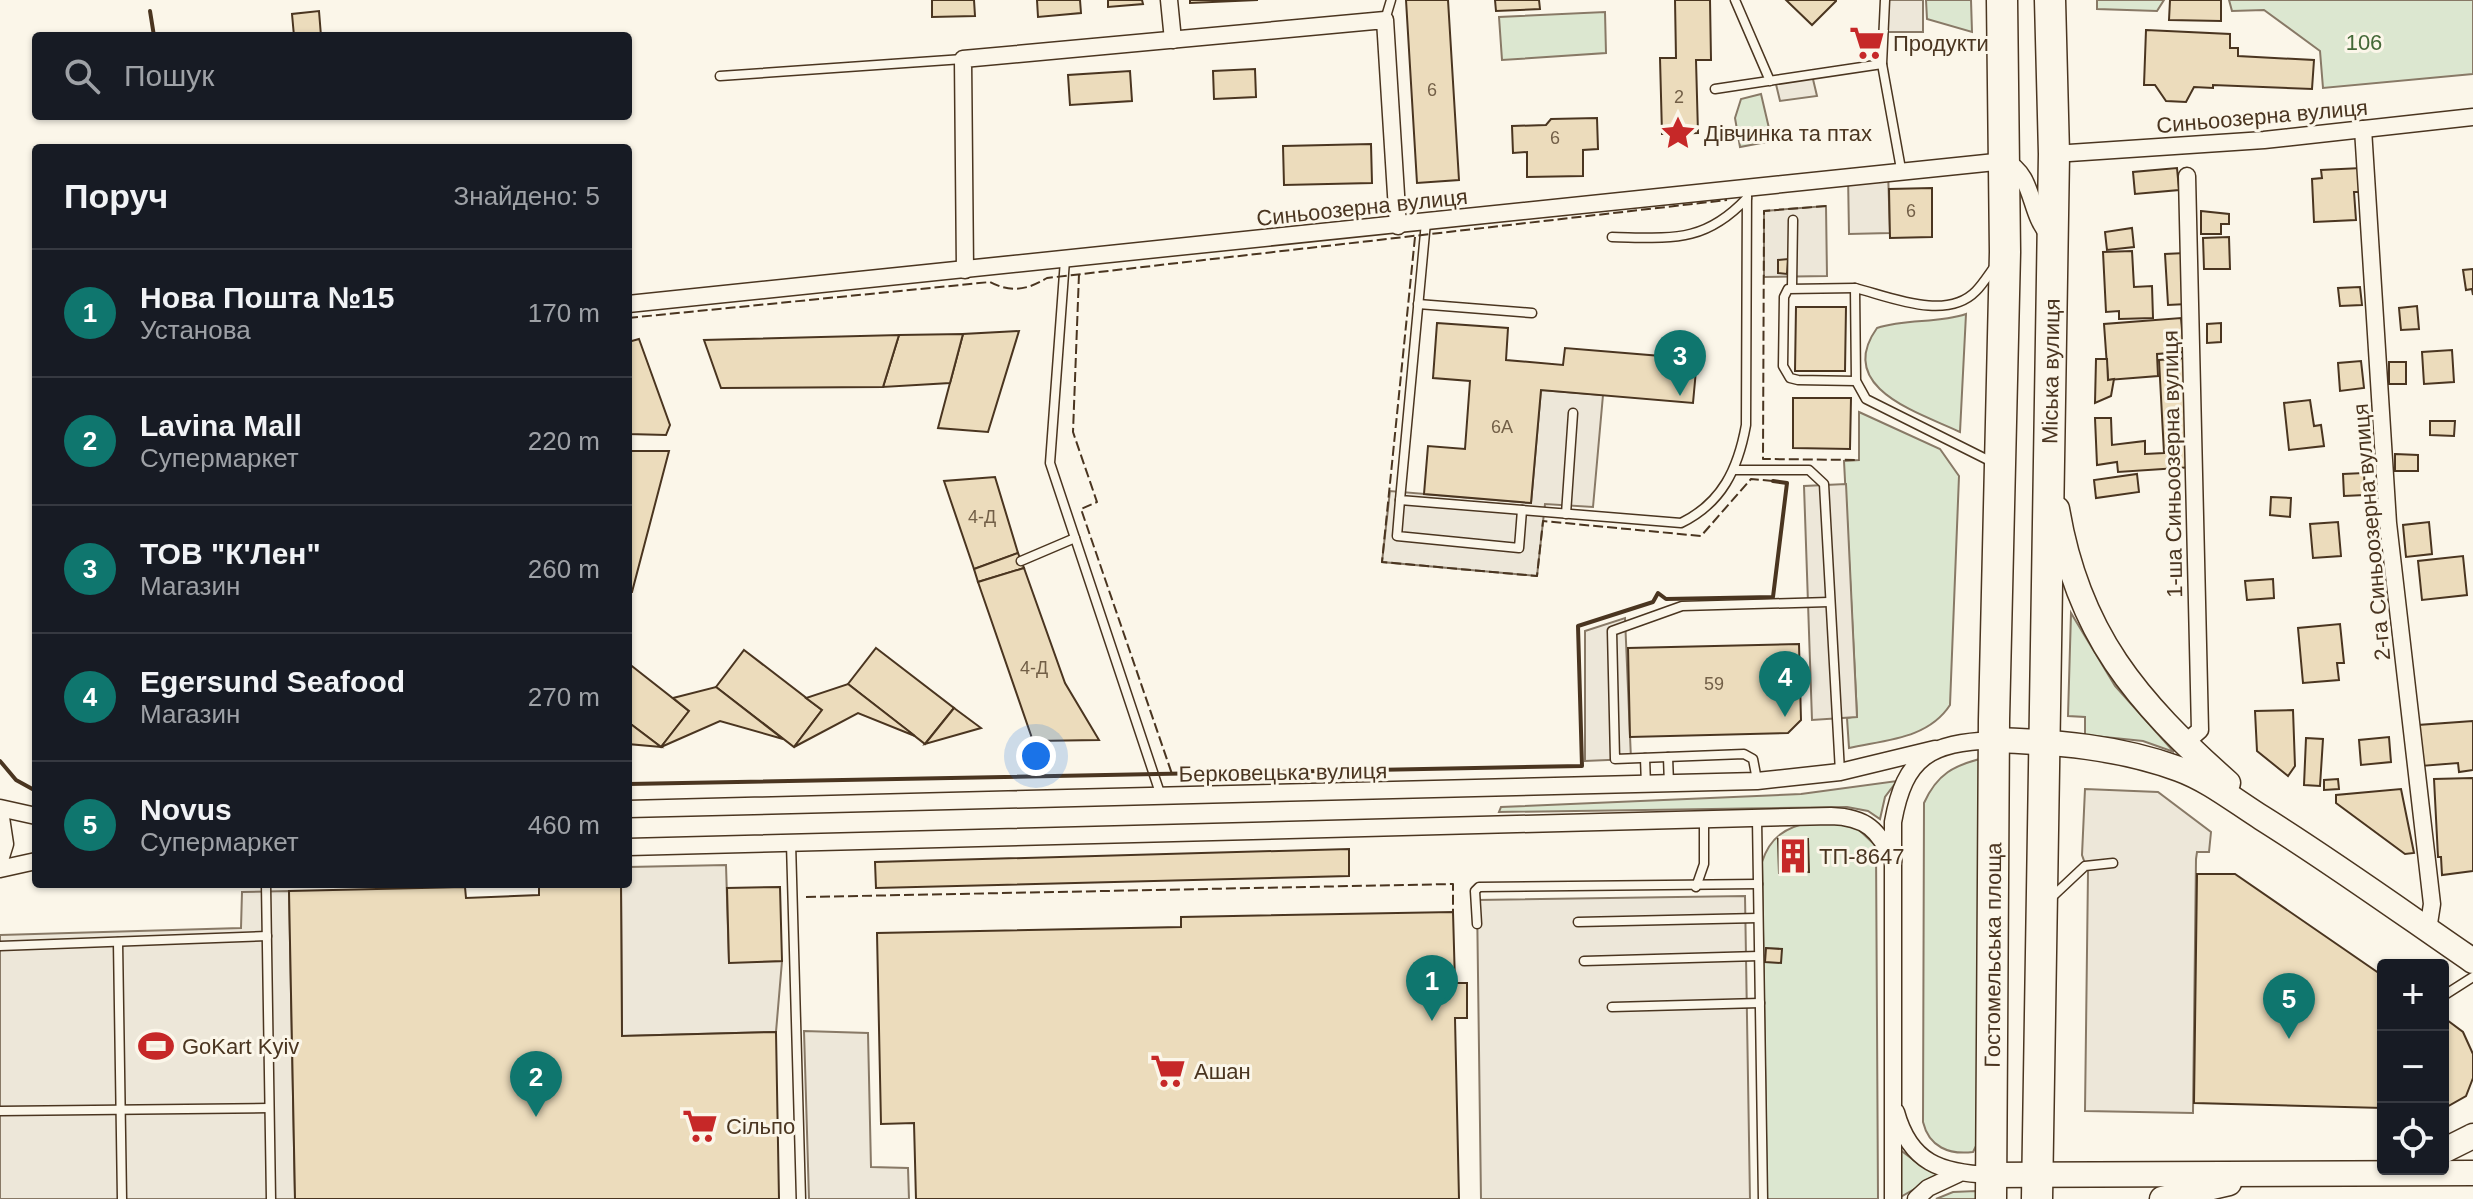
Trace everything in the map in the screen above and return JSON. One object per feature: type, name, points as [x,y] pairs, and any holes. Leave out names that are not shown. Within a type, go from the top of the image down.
[{"type":"highway","points":[[1994,740],[2005,252],[2002,0]]},
{"type":"highway","name":"Міська вулиця","points":[[2046,742],[2054,154],[2050,0]]},
{"type":"highway","name":"Гостомельська площа","points":[[1990,1187],[1994,740]]},
{"type":"highway","points":[[2037,1187],[2046,742]]},
{"type":"main road","points":[[2050,463],[2064,551],[2094,629],[2136,692],[2184,744],[2228,783],[2249,810]]},
{"type":"main road","points":[[1994,740],[2046,742],[2132,754],[2182,770],[2337,865],[2473,961]]},
{"type":"main road","points":[[2449,1148],[2473,1136]]},
{"type":"main road","points":[[1990,1187],[2377,1170]]},
{"type":"main road","points":[[2162,1199],[2277,1172]]},
{"type":"main road","points":[[2449,1172],[2473,1173]]},
{"type":"street","points":[[1169,0],[1173,40]]},
{"type":"street","points":[[965,270],[963,59],[1385,20],[1398,226]]},
{"type":"street","name":"Синьоозерна вулиця","points":[[2054,154],[2249,141],[2473,117]]},
{"type":"street","name":"2-га Синьоозерна вулиця","points":[[2363,129],[2388,523],[2432,904],[2428,930]]},
{"type":"street","points":[[2005,161],[2024,176],[2036,215],[2053,240]]},
{"type":"street","name":"Синьоозерна вулиця","points":[[632,304],[1747,192],[1901,169],[2005,161]]},
{"type":"street","name":"1-ша Синьоозерна вулиця","points":[[2184,744],[2200,730],[2187,176]]},
{"type":"street","name":"Берковецька вулиця","points":[[632,809],[1757,781],[1840,772],[1953,742],[1994,740]]},
{"type":"street","points":[[1893,1199],[1893,822],[1897,797],[1905,779],[1935,749]]},
{"type":"street","points":[[0,860],[5,844],[0,810],[32,815]]},
{"type":"street","points":[[632,847],[1851,816],[1865,821],[1882,836],[1893,861]]},
{"type":"street","points":[[0,869],[32,862]]},
{"type":"street","points":[[1891,1091],[1904,1137],[1911,1147],[1936,1166],[1990,1187]]},
{"type":"street","points":[[1916,1199],[1928,1188],[1958,1174]]},
{"type":"lane","points":[[1385,20],[1391,0]]},
{"type":"lane","points":[[1735,0],[1770,81]]},
{"type":"lane","points":[[1885,0],[1882,64],[1901,169]]},
{"type":"lane","points":[[720,76],[963,59]]},
{"type":"lane","points":[[1715,89],[1882,64]]},
{"type":"lane","points":[[1612,237],[1682,238],[1705,232],[1730,216],[1747,192]]},
{"type":"lane","points":[[1400,500],[1681,523],[1703,513],[1735,470],[1746,425],[1747,192]]},
{"type":"lane","points":[[1793,220],[1792,287],[1784,297],[1785,372],[1798,380],[1856,381]]},
{"type":"lane","points":[[1426,222],[1397,536],[1519,548],[1522,510]]},
{"type":"lane","points":[[1792,287],[1855,288],[1904,304],[1957,302],[1974,293],[2005,252]]},
{"type":"lane","points":[[1065,260],[1050,463],[1161,796]]},
{"type":"lane","points":[[1855,288],[1856,381],[1866,399],[1876,407],[1999,465]]},
{"type":"lane","points":[[1418,304],[1532,313]]},
{"type":"lane","points":[[1566,514],[1573,413]]},
{"type":"lane","points":[[1735,470],[1809,470],[1821,478],[1840,772]]},
{"type":"lane","points":[[1021,561],[1075,538]]},
{"type":"lane","points":[[1757,781],[1753,759],[1744,754],[1615,759],[1612,631],[1682,606],[1829,602]]},
{"type":"lane","points":[[1668,757],[1669,785]]},
{"type":"lane","points":[[1645,758],[1646,785]]},
{"type":"lane","points":[[1757,819],[1763,1199]]},
{"type":"lane","points":[[1696,887],[1704,864],[1704,820]]},
{"type":"lane","points":[[791,843],[801,1199]]},
{"type":"lane","points":[[2041,910],[2085,866],[2113,863]]},
{"type":"lane","points":[[1477,924],[1475,891],[1479,887],[1758,884]]},
{"type":"lane","points":[[266,888],[271,1199]]},
{"type":"lane","points":[[1578,922],[1758,918]]},
{"type":"lane","points":[[0,946],[267,936]]},
{"type":"lane","points":[[118,942],[122,1199]]},
{"type":"lane","points":[[1584,961],[1759,956]]},
{"type":"lane","points":[[2449,992],[2473,977]]},
{"type":"lane","points":[[1612,1007],[1760,1003]]},
{"type":"lane","points":[[0,1111],[269,1108]]},
{"type":"green space","points":[[1926,0],[1971,0],[1972,32],[1927,19]]},
{"type":"green space","points":[[2097,0],[2164,0],[2157,11],[2097,9]]},
{"type":"green space","name":"106","points":[[2229,0],[2473,0],[2473,74],[2323,88],[2320,51],[2264,10],[2232,11]]},
{"type":"green space","points":[[1605,12],[1606,53],[1502,60],[1499,17]]},
{"type":"green space","points":[[1761,94],[1772,141],[1740,147],[1735,118],[1741,99]]},
{"type":"green space","points":[[1966,314],[1960,432],[1905,407],[1887,395],[1874,382],[1866,367],[1867,349],[1877,328]]},
{"type":"green space","points":[[1859,412],[1940,449],[1959,476],[1950,705],[1930,725],[1918,731],[1849,748],[1847,718],[1857,716],[1844,461],[1859,460]]},
{"type":"green space","points":[[2071,613],[2115,686],[2174,752],[2143,741],[2085,735],[2085,717],[2068,716]]},
{"type":"green space","points":[[1984,758],[1977,1144],[1973,1152],[1956,1152],[1935,1143],[1923,1122],[1924,803],[1948,772]]},
{"type":"green space","points":[[1897,781],[1885,797],[1880,819],[1868,811],[1847,807],[1499,812],[1501,807],[1801,794]]},
{"type":"green space","points":[[1811,822],[1854,825],[1876,846],[1878,1199],[1767,1199],[1762,862],[1780,834]]},
{"type":"green space","points":[[1895,1146],[1919,1164],[1944,1172],[1897,1199]]},
{"type":"green space","points":[[1976,1191],[1976,1199],[1936,1199],[1953,1192]]},
{"type":"shaded area","points":[[1885,0],[1923,0],[1923,32],[1884,32]]},
{"type":"shaded area","points":[[1812,75],[1817,96],[1780,101],[1775,80]]},
{"type":"shaded area","points":[[1888,171],[1890,233],[1849,234],[1848,175]]},
{"type":"shaded area","points":[[1826,206],[1827,276],[1764,277],[1764,211]]},
{"type":"shaded area","points":[[1541,390],[1603,395],[1593,507],[1545,504],[1537,576],[1382,562],[1390,491],[1531,503]]},
{"type":"shaded area","points":[[1846,484],[1857,717],[1812,720],[1804,486]]},
{"type":"shaded area","points":[[1625,618],[1631,759],[1585,761],[1585,631]]},
{"type":"shaded area","points":[[2085,789],[2158,792],[2211,832],[2209,852],[2197,852],[2196,859],[2193,1113],[2085,1111],[2088,872],[2082,855]]},
{"type":"shaded area","points":[[726,865],[729,962],[782,961],[776,1032],[622,1036],[621,888],[632,888],[632,867]]},
{"type":"shaded area","points":[[289,891],[295,1199],[0,1199],[0,935],[241,928],[242,892]]},
{"type":"shaded area","points":[[1745,896],[1750,1199],[1481,1199],[1477,900]]},
{"type":"shaded area","points":[[804,1031],[868,1033],[871,1167],[908,1168],[909,1199],[809,1199]]},
{"type":"building","points":[[932,0],[974,0],[975,16],[932,17]]},
{"type":"building","points":[[1037,0],[1080,0],[1081,13],[1038,17]]},
{"type":"building","points":[[1108,0],[1142,0],[1143,4],[1108,7]]},
{"type":"building","points":[[1190,0],[1258,0],[1190,3]]},
{"type":"building","points":[[1406,0],[1448,0],[1459,180],[1417,183]]},
{"type":"building","points":[[1495,0],[1539,0],[1540,9],[1496,11]]},
{"type":"building","points":[[1675,0],[1710,0],[1711,60],[1696,60],[1698,133],[1662,134],[1660,58],[1676,58]]},
{"type":"building","points":[[1786,0],[1836,0],[1836,1],[1812,25]]},
{"type":"building","points":[[2170,0],[2221,0],[2221,21],[2169,20]]},
{"type":"building","points":[[319,11],[321,32],[294,32],[292,14]]},
{"type":"building","points":[[2146,30],[2230,34],[2230,48],[2238,48],[2238,56],[2314,60],[2312,89],[2213,85],[2213,88],[2194,87],[2186,102],[2166,101],[2155,85],[2144,85]]},
{"type":"building","points":[[1255,69],[1256,97],[1214,99],[1213,71]]},
{"type":"building","points":[[1130,71],[1132,101],[1070,105],[1068,75]]},
{"type":"building","points":[[1597,118],[1598,149],[1583,150],[1583,176],[1527,177],[1527,152],[1513,153],[1512,126],[1546,125],[1551,119]]},
{"type":"building","points":[[1371,144],[1372,183],[1284,185],[1283,146]]},
{"type":"building","points":[[2177,168],[2179,190],[2135,194],[2133,172]]},
{"type":"building","points":[[2361,168],[2362,192],[2354,192],[2356,220],[2314,222],[2312,179],[2322,178],[2321,170]]},
{"type":"building","points":[[1932,188],[1932,237],[1890,238],[1889,189]]},
{"type":"building","points":[[2201,211],[2229,214],[2229,224],[2221,224],[2221,234],[2201,234]]},
{"type":"building","points":[[2132,228],[2134,247],[2107,250],[2105,232]]},
{"type":"building","points":[[2229,237],[2230,269],[2204,269],[2203,238]]},
{"type":"building","points":[[2132,251],[2134,287],[2152,286],[2153,318],[2119,319],[2119,311],[2106,312],[2103,252]]},
{"type":"building","points":[[2185,253],[2187,304],[2168,305],[2165,254]]},
{"type":"building","points":[[1788,259],[1787,274],[1778,273],[1778,260]]},
{"type":"building","points":[[2473,269],[2473,295],[2472,289],[2466,290],[2463,270]]},
{"type":"building","points":[[2360,287],[2362,305],[2340,306],[2338,288]]},
{"type":"building","points":[[2417,306],[2419,329],[2401,330],[2399,308]]},
{"type":"building","points":[[1796,307],[1846,307],[1845,371],[1795,371]]},
{"type":"building","points":[[2181,318],[2184,352],[2157,354],[2158,376],[2108,380],[2104,324]]},
{"type":"building","points":[[1437,323],[1508,328],[1506,360],[1563,365],[1565,348],[1697,359],[1693,403],[1541,390],[1531,503],[1424,494],[1428,446],[1465,449],[1470,381],[1433,378]]},
{"type":"building","points":[[2221,323],[2221,342],[2207,343],[2207,324]]},
{"type":"building","points":[[1019,331],[988,432],[938,428],[963,334]]},
{"type":"building","points":[[963,334],[950,383],[883,387],[899,335]]},
{"type":"building","points":[[899,335],[883,387],[721,388],[704,340]]},
{"type":"building","points":[[639,339],[670,425],[666,435],[632,434],[632,341]]},
{"type":"building","points":[[2452,350],[2454,382],[2424,384],[2422,352]]},
{"type":"building","points":[[2188,358],[2193,467],[2118,472],[2117,462],[2097,465],[2095,418],[2111,418],[2112,445],[2145,441],[2145,454],[2164,453],[2159,360]]},
{"type":"building","points":[[2096,359],[2107,359],[2108,380],[2114,379],[2111,396],[2095,403]]},
{"type":"building","points":[[2361,361],[2364,388],[2340,391],[2338,363]]},
{"type":"building","points":[[2389,362],[2406,362],[2406,384],[2389,384]]},
{"type":"building","points":[[1793,398],[1851,398],[1850,449],[1793,448]]},
{"type":"building","points":[[2310,400],[2314,426],[2321,425],[2324,446],[2289,450],[2284,403]]},
{"type":"building","points":[[2430,421],[2455,421],[2454,436],[2430,435]]},
{"type":"building","points":[[632,451],[669,451],[632,592]]},
{"type":"building","points":[[2395,454],[2418,455],[2418,471],[2395,471]]},
{"type":"building","points":[[2364,473],[2365,495],[2344,496],[2343,474]]},
{"type":"building","points":[[2137,474],[2139,492],[2096,498],[2094,480]]},
{"type":"building","points":[[995,477],[1018,553],[974,569],[944,481]]},
{"type":"building","points":[[2271,497],[2291,498],[2290,517],[2270,515]]},
{"type":"building","points":[[2338,522],[2341,556],[2313,558],[2310,524]]},
{"type":"building","points":[[2429,522],[2432,554],[2406,557],[2403,525]]},
{"type":"building","points":[[1018,553],[1024,568],[978,582],[974,569]]},
{"type":"building","points":[[2463,556],[2467,595],[2422,600],[2418,561]]},
{"type":"building","points":[[1024,568],[1065,683],[1099,740],[1033,741],[978,582]]},
{"type":"building","points":[[2273,579],[2274,598],[2247,600],[2245,581]]},
{"type":"building","points":[[2340,624],[2344,663],[2337,663],[2339,680],[2303,683],[2298,628]]},
{"type":"building","points":[[1799,644],[1801,720],[1788,733],[1630,737],[1628,648]]},
{"type":"building","points":[[876,648],[954,708],[925,744],[848,684]]},
{"type":"building","points":[[744,650],[822,710],[794,747],[716,687]]},
{"type":"building","points":[[632,666],[689,711],[661,747],[632,725]]},
{"type":"building","points":[[848,684],[915,736],[858,713],[794,747],[822,710],[806,698]]},
{"type":"building","points":[[716,687],[783,739],[720,721],[661,747],[689,711],[673,698]]},
{"type":"building","points":[[954,708],[981,728],[925,744]]},
{"type":"building","points":[[2293,710],[2295,766],[2288,776],[2257,751],[2255,711]]},
{"type":"building","points":[[2473,721],[2473,770],[2459,772],[2458,763],[2421,766],[2418,725]]},
{"type":"building","points":[[632,725],[661,747],[632,744]]},
{"type":"building","points":[[2389,737],[2391,762],[2361,765],[2359,740]]},
{"type":"building","points":[[2306,738],[2323,739],[2320,786],[2304,785]]},
{"type":"building","points":[[2473,778],[2473,871],[2442,875],[2441,857],[2438,857],[2434,779]]},
{"type":"building","points":[[2338,779],[2339,789],[2324,790],[2324,780]]},
{"type":"building","points":[[2401,789],[2414,853],[2405,854],[2336,803],[2336,795]]},
{"type":"building","name":"ТП-8647","points":[[1778,839],[1808,839],[1809,872],[1779,873]]},
{"type":"building","points":[[1349,849],[1349,876],[876,888],[875,862]]},
{"type":"building","points":[[2197,874],[2235,874],[2377,972],[2377,1108],[2194,1103]]},
{"type":"building","points":[[780,887],[782,961],[729,963],[727,888]]},
{"type":"building","points":[[465,888],[466,898],[539,895],[539,888],[621,888],[622,1036],[776,1032],[779,1199],[295,1199],[289,891]]},
{"type":"building","name":"Ашан","points":[[1453,912],[1455,983],[1467,983],[1467,1018],[1455,1018],[1459,1199],[916,1199],[914,1123],[881,1124],[877,933],[1181,927],[1181,917]]},
{"type":"building","points":[[1766,948],[1782,949],[1781,963],[1765,962]]},
{"type":"building","points":[[2449,1022],[2463,1032],[2473,1054],[2473,1078],[2466,1096],[2449,1106]]},
{"type":"fence","points":[[632,318],[990,282],[1019,289],[1047,278],[1727,200]]},
{"type":"fence","points":[[1826,206],[1764,211],[1763,459],[1859,460]]},
{"type":"fence","points":[[1415,237],[1382,562],[1537,576],[1543,521],[1701,536],[1751,479],[1773,481]]},
{"type":"fence","points":[[1079,274],[1073,432],[1097,502],[1081,509],[1172,774]]},
{"type":"fence","points":[[806,897],[1453,884],[1453,912]]},
{"type":"wall","points":[[150,11],[153,32]]},
{"type":"wall","points":[[632,784],[1582,766],[1578,626],[1653,602],[1658,593],[1666,599],[1773,597],[1787,483],[1773,481]]},
{"type":"wall","points":[[0,761],[16,780],[32,789]]},
{"type":"place","name":"Продукти","points":[[1867,43]]},
{"type":"place","name":"Дівчинка та птах","points":[[1678,133]]},
{"type":"place","name":"ТОВ \"К'Лен\"","points":[[1680,396]]},
{"type":"place","name":"Egersund Seafood","points":[[1785,717]]},
{"type":"place","name":"ТП-8647","points":[[1793,856]]},
{"type":"place","name":"Нова Пошта №15","points":[[1432,1021]]},
{"type":"place","name":"Novus","points":[[2289,1039]]},
{"type":"place","name":"GoKart Kyiv","points":[[156,1046]]},
{"type":"place","name":"Ашан","points":[[1168,1071]]},
{"type":"place","name":"Lavina Mall","points":[[536,1117]]},
{"type":"place","name":"Сільпо","points":[[700,1126]]}]
